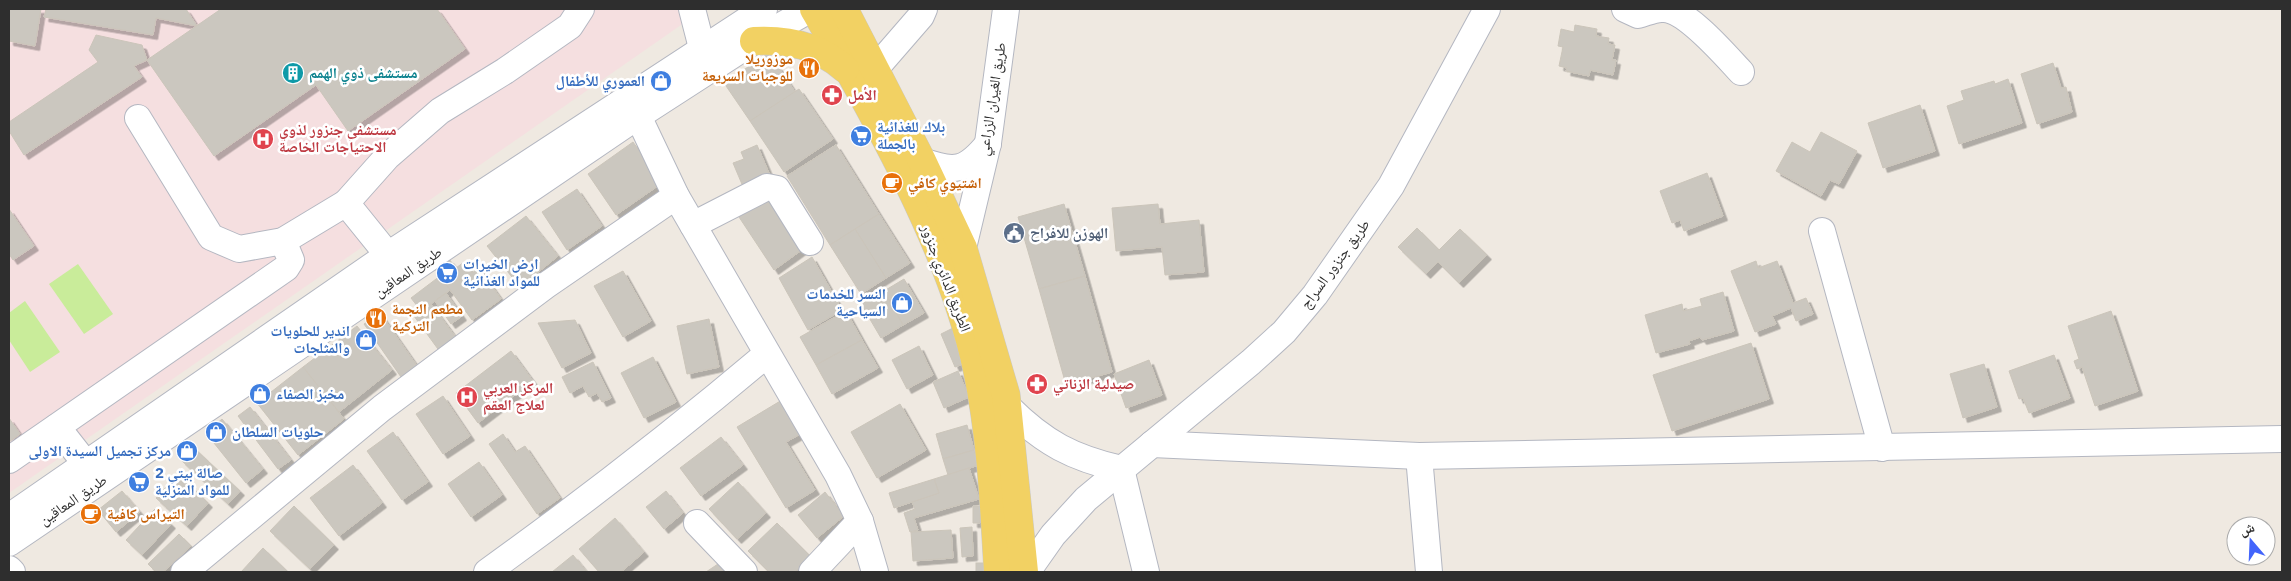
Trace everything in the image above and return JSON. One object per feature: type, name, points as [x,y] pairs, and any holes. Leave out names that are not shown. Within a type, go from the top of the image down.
[{"type":"main road","name":"الطريق الدائري جنزور","points":[[812,9],[863,72],[922,161],[963,248],[996,354],[1009,408],[1025,572]]},
{"type":"main road","name":"الطريق الدائري جنزور","points":[[844,9],[863,72],[961,310],[977,368],[992,476],[998,572]]},
{"type":"main road","points":[[754,42],[772,40],[807,46],[863,72]]},
{"type":"street","points":[[138,118],[211,237],[239,249],[283,241],[346,202],[387,158],[440,111],[505,72],[570,26],[581,9]]},
{"type":"street","points":[[692,9],[702,48]]},
{"type":"street","name":"طريق المعاقين","points":[[9,543],[26,514],[86,464],[388,255],[764,9]]},
{"type":"street","name":"طريق المعاقين","points":[[26,514],[638,116],[754,42],[812,9]]},
{"type":"street","points":[[863,72],[921,16],[924,9]]},
{"type":"street","name":"طريق الغيران الزراعي","points":[[963,248],[988,143],[1006,9]]},
{"type":"street","name":"طريق جنزور السراج","points":[[1025,572],[1069,516],[1122,468],[1284,332],[1315,295],[1390,186],[1487,9]]},
{"type":"street","points":[[1625,9],[1638,15],[1654,10],[1672,11],[1703,31],[1742,72]]},
{"type":"street","points":[[638,116],[676,196],[838,475],[860,521],[874,572]]},
{"type":"street","points":[[922,161],[946,168],[964,167],[976,158],[988,143]]},
{"type":"street","points":[[693,225],[767,187],[777,189],[810,242]]},
{"type":"street","points":[[184,572],[382,408],[545,286],[676,196]]},
{"type":"street","points":[[346,202],[388,255]]},
{"type":"street","points":[[1822,231],[1882,448]]},
{"type":"street","points":[[9,460],[286,268],[291,260],[283,241]]},
{"type":"street","points":[[487,572],[581,505],[767,354]]},
{"type":"street","points":[[1009,408],[1032,431],[1059,449],[1090,461],[1122,468],[1146,572]]},
{"type":"street","points":[[57,427],[86,464]]},
{"type":"street","points":[[1152,444],[1419,456],[2282,439]]},
{"type":"street","points":[[1419,456],[1429,572]]},
{"type":"street","points":[[812,572],[860,521]]},
{"type":"street","points":[[697,523],[744,572]]},
{"type":"street","points":[[9,569],[12,572]]},
{"type":"shaded area","name":"مستشفي جنزور لذوي الاحتياجات الخاصة","points":[[9,9],[704,9],[9,493]]},
{"type":"green space","points":[[78,264],[113,314],[84,334],[49,284]]},
{"type":"green space","points":[[25,301],[60,352],[30,372],[9,340],[9,313]]},
{"type":"building","points":[[9,9],[41,9],[35,46],[9,41]]},
{"type":"building","points":[[46,9],[186,9],[197,26],[156,18],[153,35],[44,17]]},
{"type":"building","name":"مستشفى ذوي الهمم","points":[[221,9],[437,9],[465,49],[348,131],[316,85],[214,156],[147,60]]},
{"type":"building","points":[[1575,25],[1597,29],[1596,36],[1609,38],[1608,44],[1615,45],[1612,60],[1616,60],[1613,75],[1590,70],[1589,76],[1566,71],[1567,68],[1559,66],[1563,47],[1558,46],[1561,29],[1574,32]]},
{"type":"building","points":[[96,35],[142,45],[147,60],[134,66],[142,77],[24,155],[9,131],[9,122],[98,62],[89,50]]},
{"type":"building","points":[[769,53],[795,92],[750,121],[724,83]]},
{"type":"building","points":[[2053,63],[2061,88],[2066,87],[2072,112],[2037,124],[2021,74]]},
{"type":"building","points":[[2008,79],[2022,123],[1959,144],[1947,106],[1964,100],[1961,91],[1994,81],[1995,84]]},
{"type":"building","points":[[799,89],[833,139],[784,172],[750,121]]},
{"type":"building","points":[[1920,105],[1935,151],[1883,168],[1868,123]]},
{"type":"building","points":[[1821,132],[1857,151],[1839,184],[1830,180],[1821,196],[1776,171],[1792,142],[1810,152]]},
{"type":"building","points":[[633,142],[662,183],[616,215],[588,174]]},
{"type":"building","points":[[757,145],[771,178],[744,189],[733,163],[744,159],[741,152]]},
{"type":"building","points":[[836,145],[879,214],[830,245],[787,176]]},
{"type":"building","points":[[1707,173],[1723,216],[1684,231],[1680,220],[1672,223],[1660,191]]},
{"type":"building","points":[[577,189],[602,226],[567,250],[542,212]]},
{"type":"building","points":[[775,191],[810,244],[774,270],[739,217]]},
{"type":"building","points":[[1064,204],[1085,276],[1039,289],[1018,217]]},
{"type":"building","points":[[1158,204],[1160,224],[1199,220],[1204,272],[1165,275],[1162,247],[1116,251],[1112,208]]},
{"type":"building","points":[[9,209],[34,246],[13,260],[9,254]]},
{"type":"building","points":[[879,214],[910,263],[886,278],[855,229]]},
{"type":"building","points":[[526,216],[558,256],[520,287],[487,246]]},
{"type":"building","points":[[1417,228],[1439,250],[1460,229],[1487,255],[1459,283],[1438,262],[1426,274],[1398,247]]},
{"type":"building","points":[[855,229],[886,278],[861,294],[830,245]]},
{"type":"building","points":[[812,257],[842,310],[808,330],[779,278]]},
{"type":"building","points":[[449,259],[456,268],[464,262],[472,273],[479,268],[501,299],[472,320],[435,269]]},
{"type":"building","points":[[1756,261],[1758,268],[1777,261],[1793,303],[1806,298],[1813,314],[1796,321],[1791,308],[1772,316],[1776,324],[1755,332],[1731,271]]},
{"type":"building","points":[[623,271],[651,321],[623,337],[594,286]]},
{"type":"building","points":[[440,276],[450,290],[421,311],[411,298]]},
{"type":"building","points":[[1085,276],[1112,372],[1066,385],[1039,289]]},
{"type":"building","points":[[904,279],[924,313],[903,325],[884,291]]},
{"type":"building","points":[[884,291],[903,325],[881,338],[861,304]]},
{"type":"building","points":[[1723,292],[1734,331],[1702,340],[1700,337],[1689,341],[1690,344],[1656,353],[1645,315],[1682,304],[1683,311],[1702,306],[1700,299]]},
{"type":"building","points":[[446,293],[462,316],[451,324],[435,301]]},
{"type":"building","points":[[431,304],[460,343],[443,356],[414,316]]},
{"type":"building","points":[[846,311],[862,340],[816,365],[800,337]]},
{"type":"building","points":[[2111,311],[2138,391],[2095,406],[2082,367],[2077,369],[2074,361],[2079,359],[2068,326]]},
{"type":"building","points":[[380,313],[417,366],[401,377],[364,324]]},
{"type":"building","points":[[709,319],[719,367],[687,374],[677,326]]},
{"type":"building","points":[[575,320],[591,353],[562,368],[538,323]]},
{"type":"building","points":[[357,326],[392,370],[339,412],[303,367]]},
{"type":"building","points":[[955,327],[970,361],[955,367],[941,334]]},
{"type":"building","points":[[862,340],[878,368],[832,394],[816,365]]},
{"type":"building","points":[[1751,343],[1769,399],[1672,431],[1653,375]]},
{"type":"building","points":[[919,346],[933,375],[907,389],[892,360]]},
{"type":"building","points":[[511,351],[533,381],[478,423],[456,393]]},
{"type":"building","points":[[2054,355],[2070,398],[2029,413],[2023,398],[2019,399],[2009,371]]},
{"type":"building","points":[[653,357],[676,402],[644,418],[621,373]]},
{"type":"building","points":[[1149,360],[1162,395],[1126,408],[1114,374]]},
{"type":"building","points":[[593,362],[611,398],[602,402],[597,393],[589,397],[583,386],[570,393],[562,377]]},
{"type":"building","points":[[1984,364],[1997,407],[1963,418],[1950,374]]},
{"type":"building","points":[[303,367],[344,419],[298,455],[257,403]]},
{"type":"building","points":[[958,371],[969,397],[944,408],[933,382]]},
{"type":"building","points":[[443,396],[470,436],[443,454],[416,414]]},
{"type":"building","points":[[782,400],[802,433],[786,442],[815,490],[786,508],[737,427]]},
{"type":"building","points":[[900,404],[926,450],[877,478],[851,432]]},
{"type":"building","points":[[250,407],[291,460],[278,469],[238,416]]},
{"type":"building","points":[[9,418],[20,434],[9,442]]},
{"type":"building","points":[[222,419],[263,469],[246,483],[206,433]]},
{"type":"building","points":[[967,425],[974,450],[943,459],[936,434]]},
{"type":"building","points":[[393,432],[428,482],[402,500],[367,451]]},
{"type":"building","points":[[503,434],[515,452],[525,446],[560,498],[537,514],[489,444]]},
{"type":"building","points":[[721,437],[743,465],[701,496],[680,468]]},
{"type":"building","points":[[193,447],[240,491],[228,504],[181,460]]},
{"type":"building","points":[[974,450],[979,465],[948,475],[943,459]]},
{"type":"building","points":[[479,462],[502,495],[471,517],[448,484]]},
{"type":"building","points":[[353,465],[382,503],[339,536],[310,498]]},
{"type":"building","points":[[969,468],[979,499],[914,518],[918,530],[910,532],[904,513],[915,509],[912,502],[939,493],[934,479]]},
{"type":"building","points":[[178,474],[208,503],[187,526],[156,498]]},
{"type":"building","points":[[934,479],[939,493],[894,508],[889,493]]},
{"type":"building","points":[[738,482],[766,513],[737,539],[709,509]]},
{"type":"building","points":[[122,491],[140,512],[116,532],[98,510]]},
{"type":"building","points":[[666,491],[683,513],[664,529],[646,507]]},
{"type":"building","points":[[825,492],[844,516],[817,538],[798,515]]},
{"type":"building","points":[[294,506],[334,545],[310,569],[270,531]]},
{"type":"building","points":[[973,506],[981,506],[980,523],[973,523]]},
{"type":"building","points":[[155,509],[171,524],[142,555],[126,540]]},
{"type":"building","points":[[615,518],[644,552],[621,572],[599,572],[579,549]]},
{"type":"building","points":[[777,523],[811,557],[795,572],[769,572],[748,551]]},
{"type":"building","points":[[972,527],[973,556],[962,557],[960,528]]},
{"type":"building","points":[[951,530],[953,558],[913,561],[911,532]]},
{"type":"building","points":[[179,534],[191,546],[163,572],[156,572],[148,564]]},
{"type":"building","points":[[263,548],[288,572],[241,572]]},
{"type":"building","points":[[573,555],[587,572],[552,572]]},
{"type":"building","points":[[721,562],[727,572],[706,572]]},
{"type":"building","points":[[976,563],[987,563],[987,572],[976,572]]},
{"type":"place","name":"موزوريلا للوجبات السريعة","points":[[809,68]]},
{"type":"place","name":"مستشفى ذوي الهمم","points":[[293,73]]},
{"type":"place","name":"العموري للأطفال","points":[[661,81]]},
{"type":"place","name":"الأمل","points":[[832,95]]},
{"type":"place","name":"بلاك للغذائية بالجملة","points":[[861,136]]},
{"type":"place","name":"مستشفي جنزور لذوي الاحتياجات الخاصة","points":[[263,139]]},
{"type":"place","name":"اشتيوي كافي","points":[[892,183]]},
{"type":"place","name":"الهوزن للافراح","points":[[1014,233]]},
{"type":"place","name":"ارض الخيرات للمواد الغذائية","points":[[447,273]]},
{"type":"place","name":"النسر للخدمات السياحية","points":[[902,303]]},
{"type":"place","name":"مطعم النجمة التركية","points":[[376,318]]},
{"type":"place","name":"اندير للحلويات والمثلجات","points":[[366,340]]},
{"type":"place","name":"صيدلية الزناتي","points":[[1037,384]]},
{"type":"place","name":"مخبز الصفاء","points":[[260,394]]},
{"type":"place","name":"المركز العربي لعلاج العقم","points":[[467,397]]},
{"type":"place","name":"حلويات السلطان","points":[[216,432]]},
{"type":"place","name":"مركز تجميل السيدة الاولى","points":[[187,451]]},
{"type":"place","name":"صالة بيتي 2 للمواد المنزلية","points":[[139,482]]},
{"type":"place","name":"التيراس كافية","points":[[91,514]]}]
